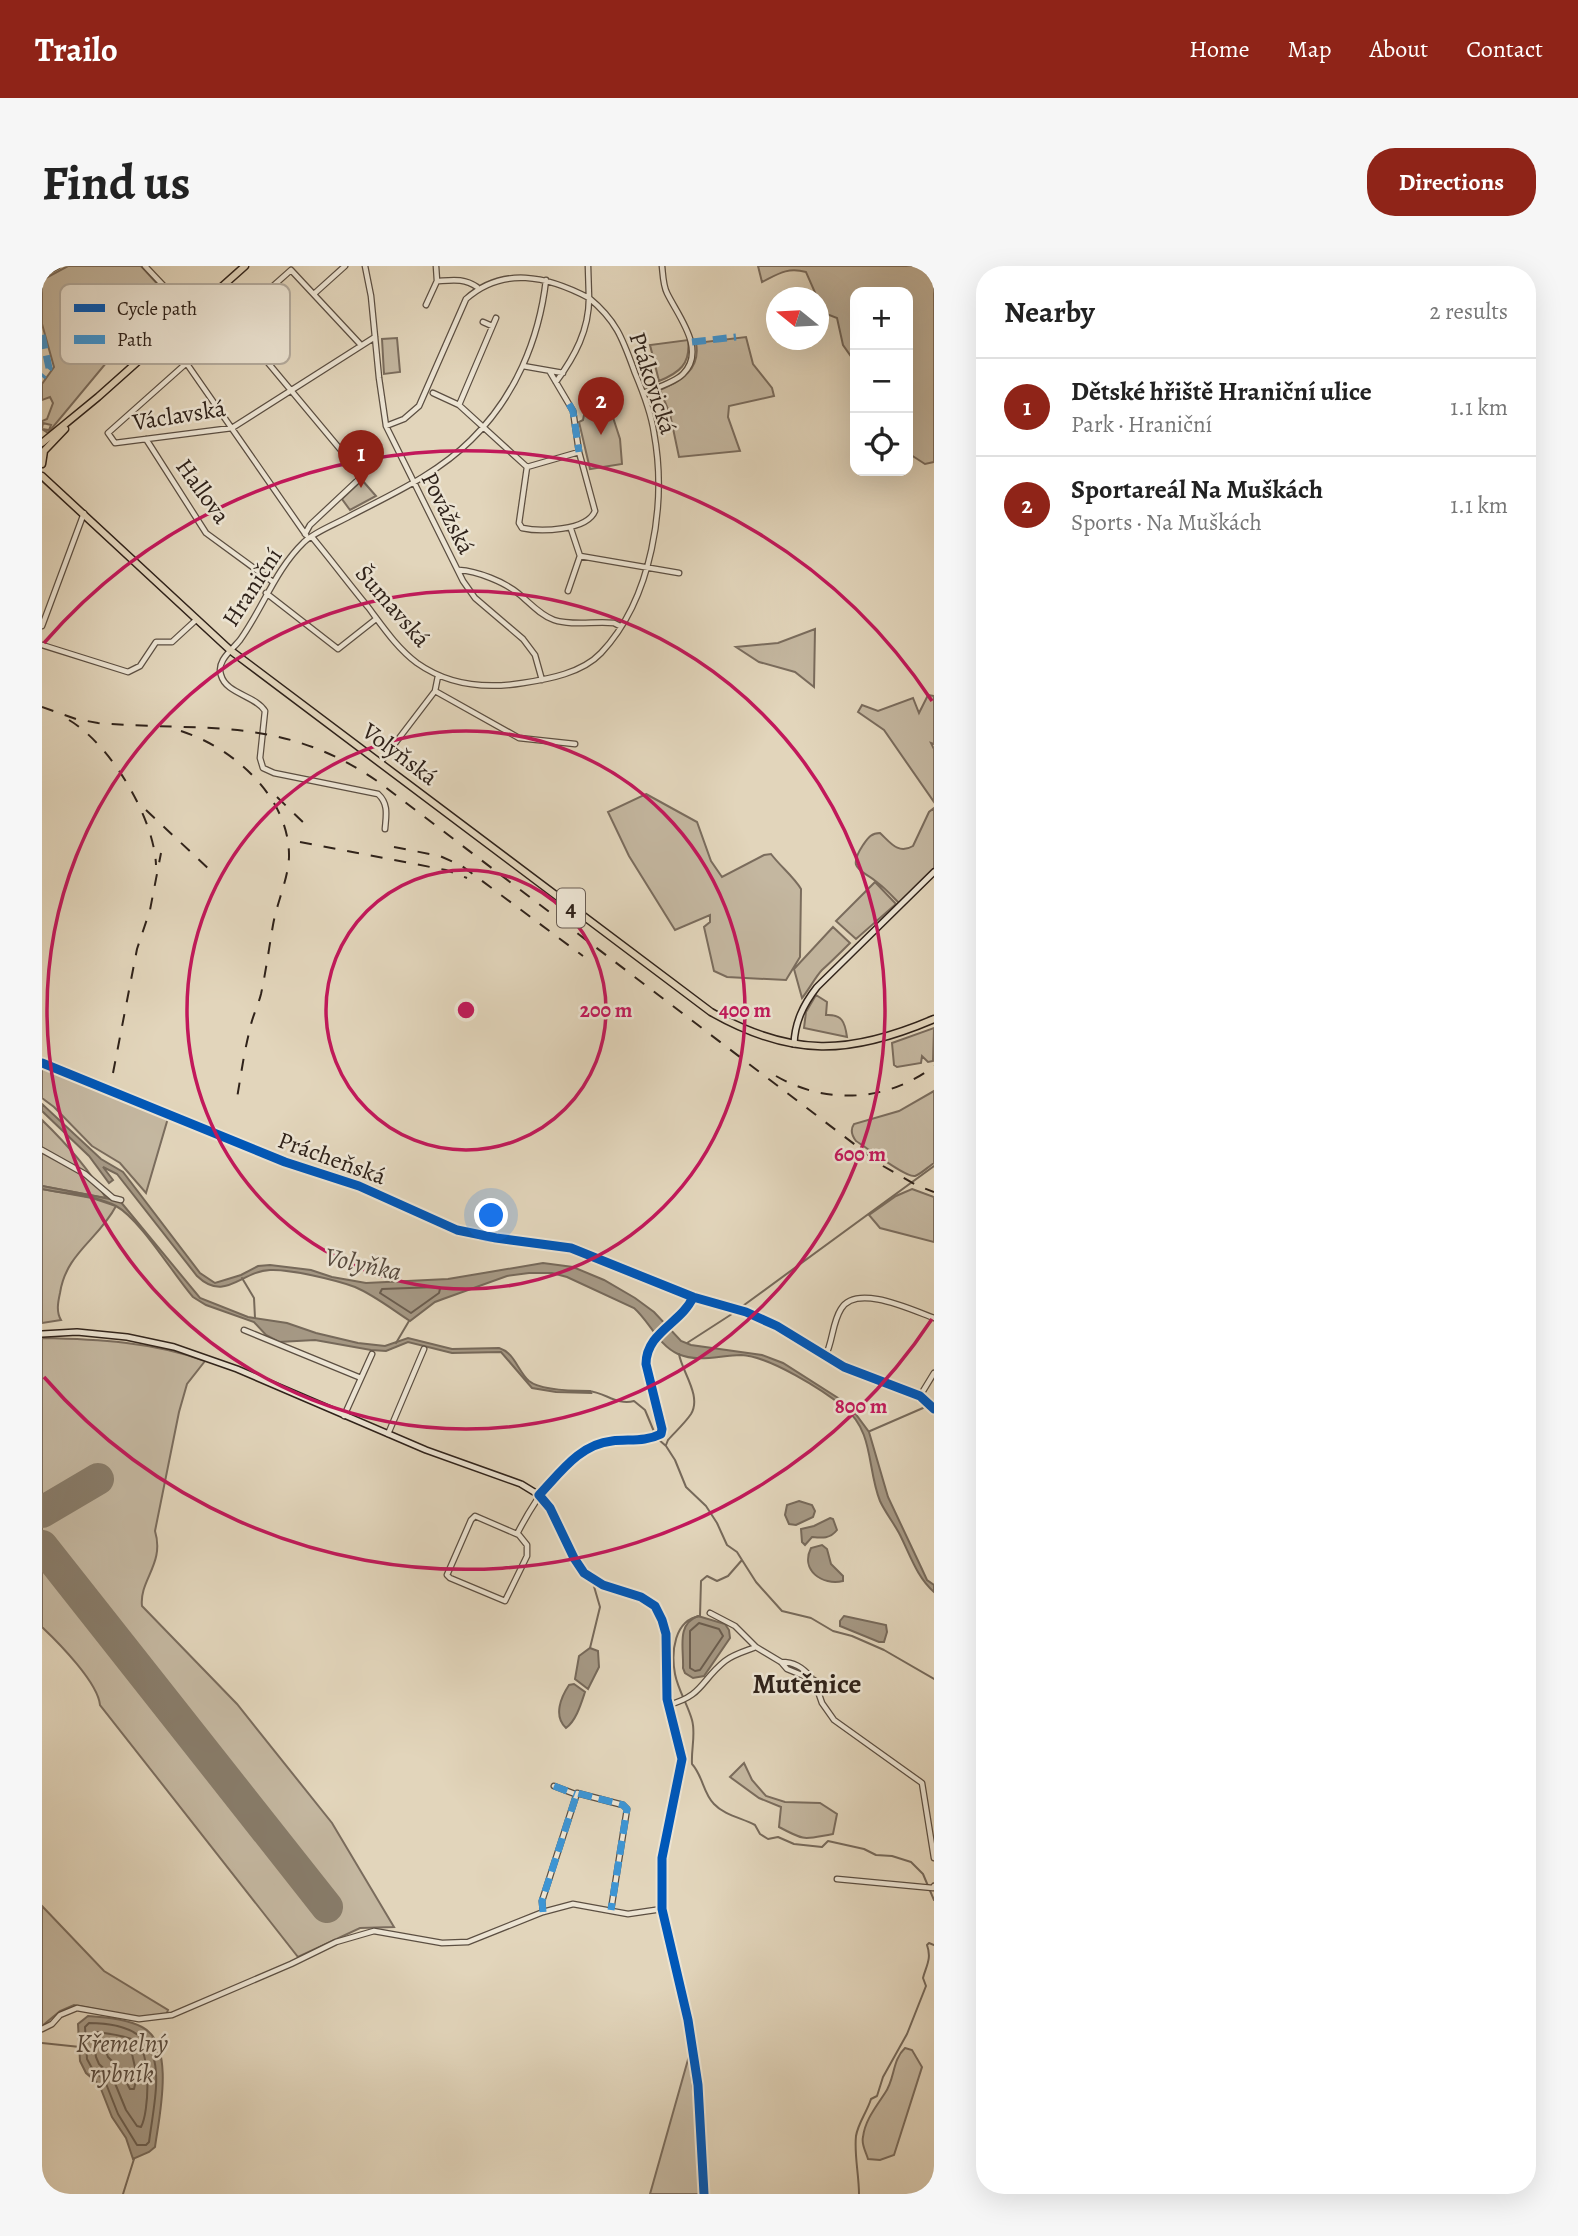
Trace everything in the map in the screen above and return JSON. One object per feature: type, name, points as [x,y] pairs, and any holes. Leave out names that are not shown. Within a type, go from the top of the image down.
[{"type":"main road","points":[[225,284],[245,266]]},
{"type":"main road","points":[[42,463],[43,450],[135,364]]},
{"type":"main road","points":[[42,443],[98,397]]},
{"type":"main road","name":"Volyňská","points":[[42,474],[230,649],[695,1002],[744,1031],[794,1044]]},
{"type":"main road","name":"4","points":[[794,1044],[849,1046],[888,1037],[934,1019]]},
{"type":"street","points":[[43,274],[58,266]]},
{"type":"street","points":[[145,266],[162,284]]},
{"type":"street","points":[[315,293],[345,266]]},
{"type":"street","points":[[365,266],[375,337]]},
{"type":"street","points":[[426,305],[437,281],[436,266]]},
{"type":"street","points":[[556,382],[579,348],[586,326],[588,266]]},
{"type":"street","points":[[643,393],[683,374],[688,367],[692,351],[690,336],[666,291],[662,266]]},
{"type":"street","points":[[276,284],[291,270],[360,344]]},
{"type":"street","name":"Ptákovická","points":[[477,288],[498,277],[509,275],[557,282],[589,298],[614,322],[623,337],[655,436],[659,485],[656,528],[646,568],[627,615],[601,654],[586,665],[542,680]]},
{"type":"street","points":[[386,426],[404,419],[419,406],[457,315],[466,299],[477,288],[469,281],[460,279],[437,281]]},
{"type":"street","name":"Hraniční","points":[[230,649],[240,640],[286,562],[309,536],[439,467],[483,428],[502,403],[523,366],[537,327],[546,280]]},
{"type":"street","points":[[459,405],[496,318]]},
{"type":"street","points":[[482,322],[492,326]]},
{"type":"street","name":"Václavská","points":[[186,364],[108,433],[115,443],[232,428],[360,344],[375,337]]},
{"type":"street","name":"Povážská","points":[[375,337],[386,426],[413,482],[475,598],[523,639],[535,655],[542,680]]},
{"type":"street","name":"Šumavská","points":[[188,364],[309,536],[407,655],[438,676],[473,685],[508,686],[542,680]]},
{"type":"street","points":[[270,364],[292,390]]},
{"type":"street","points":[[523,366],[563,373]]},
{"type":"street","points":[[527,467],[520,526],[524,529],[571,528],[591,518],[595,511],[579,452],[573,411],[550,372]]},
{"type":"street","name":"Hraniční","points":[[292,390],[360,475],[358,480],[310,525],[309,536]]},
{"type":"street","points":[[433,393],[459,405],[527,467]]},
{"type":"street","name":"Hallova","points":[[146,439],[206,533],[273,582]]},
{"type":"street","points":[[527,467],[579,452]]},
{"type":"street","points":[[42,626],[84,513]]},
{"type":"street","points":[[568,591],[580,556],[571,528]]},
{"type":"street","points":[[580,556],[679,573]]},
{"type":"street","points":[[458,570],[468,570],[517,591],[535,608],[554,620],[614,623],[620,626]]},
{"type":"street","points":[[266,593],[338,649],[376,619]]},
{"type":"street","points":[[42,645],[119,671],[130,672],[144,662],[156,642],[172,642],[197,619]]},
{"type":"street","points":[[230,649],[221,666],[221,678],[229,686],[259,703],[266,714],[260,758],[263,768],[274,773],[378,794],[386,808],[385,829]]},
{"type":"street","points":[[380,763],[435,691],[438,676]]},
{"type":"street","points":[[435,691],[519,738],[575,744]]},
{"type":"street","points":[[794,1044],[796,1022],[803,1006],[817,987],[934,872]]},
{"type":"street","name":"Prácheňská","points":[[42,1063],[285,1162],[359,1186],[457,1230],[582,1251],[693,1297],[742,1310],[777,1326],[825,1357],[864,1376],[920,1396]]},
{"type":"street","points":[[42,1150],[74,1166],[113,1198],[121,1200]]},
{"type":"street","points":[[517,1534],[539,1495],[582,1451],[610,1441],[650,1440],[661,1434],[646,1361],[649,1348],[654,1339],[687,1309],[693,1297]]},
{"type":"street","points":[[825,1357],[839,1312],[844,1304],[853,1298],[867,1297],[934,1318]]},
{"type":"street","points":[[244,1330],[361,1378]]},
{"type":"street","points":[[42,1334],[77,1332],[174,1347],[237,1369],[387,1434],[521,1484],[539,1495],[550,1508],[573,1558],[587,1576],[603,1585],[641,1597],[655,1606],[666,1633],[668,1705],[682,1759],[662,1858],[662,1909],[688,2020],[698,2085],[704,2194]]},
{"type":"street","points":[[387,1434],[424,1349]]},
{"type":"street","points":[[344,1416],[372,1354]]},
{"type":"street","points":[[934,1373],[920,1396],[934,1409]]},
{"type":"street","points":[[473,1517],[517,1534],[526,1542],[528,1553],[507,1600],[501,1601],[448,1576],[447,1571],[473,1517]]},
{"type":"street","points":[[710,1613],[736,1626],[757,1647],[787,1669],[814,1680],[822,1703],[834,1720],[922,1783],[934,1858]]},
{"type":"street","points":[[668,1705],[698,1692],[723,1662],[757,1647]]},
{"type":"street","points":[[554,1786],[575,1794],[623,1805],[626,1809],[611,1910]]},
{"type":"street","points":[[543,1912],[542,1901],[575,1794]]},
{"type":"street","points":[[837,1880],[934,1886]]},
{"type":"street","points":[[42,2029],[52,2024],[60,2015],[76,2008],[139,2019],[172,2015],[291,1964],[336,1941],[374,1931],[442,1943],[468,1942],[543,1912],[573,1904],[639,1914],[662,1909]]},
{"type":"shaded area","points":[[68,266],[141,266],[157,284],[60,284],[60,364],[105,364],[48,433],[42,429],[49,430],[51,425],[43,423],[42,428],[42,421],[47,419],[53,403],[50,397],[42,400],[42,384],[54,367],[42,324],[42,280]]},
{"type":"shaded area","points":[[758,266],[934,266],[934,462],[925,464],[913,456],[913,287],[850,287],[850,355],[843,345],[837,318],[829,315],[829,287],[813,287],[806,272],[799,271],[788,271],[762,282]]},
{"type":"shaded area","points":[[746,337],[753,364],[772,388],[774,396],[729,406],[728,417],[740,451],[679,457],[670,414],[660,390],[688,373],[695,360],[696,343]]},
{"type":"shaded area","points":[[397,338],[400,372],[384,374],[382,339]]},
{"type":"shaded area","points":[[688,340],[688,355],[682,366],[659,381],[650,345]]},
{"type":"shaded area","points":[[608,402],[620,439],[622,464],[590,469],[579,422],[583,420],[585,410]]},
{"type":"shaded area","points":[[362,480],[376,496],[350,510],[342,499]]},
{"type":"shaded area","points":[[815,629],[814,687],[795,672],[759,662],[736,647],[778,643]]},
{"type":"shaded area","points":[[928,695],[934,696],[934,744],[931,743],[934,749],[934,802],[884,730],[858,712],[862,705],[878,711],[913,698],[919,713]]},
{"type":"shaded area","points":[[646,794],[697,822],[711,861],[722,877],[771,854],[798,885],[801,889],[800,957],[786,980],[727,977],[714,971],[704,927],[710,922],[710,915],[675,930],[629,856],[608,812]]},
{"type":"shaded area","points":[[934,808],[934,868],[899,903],[858,868],[858,854],[868,838],[877,833],[899,848],[913,846],[929,812]]},
{"type":"shaded area","points":[[875,882],[896,904],[856,939],[836,921]]},
{"type":"shaded area","points":[[833,927],[850,943],[820,973],[802,998],[794,969]]},
{"type":"shaded area","points":[[816,995],[827,1002],[826,1015],[842,1020],[847,1037],[804,1028],[806,1012]]},
{"type":"shaded area","points":[[934,1028],[933,1061],[928,1062],[922,1056],[921,1063],[897,1067],[894,1065],[892,1043]]},
{"type":"shaded area","points":[[42,1068],[168,1118],[146,1193],[120,1163],[92,1146],[42,1098]]},
{"type":"shaded area","points":[[934,1091],[934,1163],[920,1174],[915,1176],[903,1172],[856,1141],[852,1131],[854,1124],[899,1111]]},
{"type":"shaded area","points":[[42,1120],[77,1157],[106,1198],[42,1186]]},
{"type":"shaded area","points":[[42,1189],[92,1198],[116,1206],[76,1257],[63,1279],[58,1310],[61,1320],[42,1323]]},
{"type":"shaded area","points":[[912,1189],[934,1197],[934,1242],[880,1228],[869,1215],[896,1196]]},
{"type":"shaded area","points":[[42,1338],[145,1346],[205,1361],[187,1384],[179,1412],[155,1531],[157,1553],[144,1588],[142,1606],[237,1704],[332,1823],[394,1927],[360,1928],[298,1957],[100,1705],[93,1686],[77,1664],[42,1627]]},
{"type":"shaded area","points":[[744,1763],[752,1780],[766,1796],[785,1802],[820,1803],[837,1814],[833,1834],[806,1838],[779,1827],[781,1807],[759,1798],[730,1777]]},
{"type":"shaded area","points":[[42,1906],[104,1971],[168,2010],[166,2015],[153,2018],[136,2017],[74,2005],[60,2011],[42,2026]]},
{"type":"shaded area","points":[[905,2048],[912,2050],[922,2067],[894,2155],[880,2160],[868,2159],[863,2142],[866,2125],[888,2088],[898,2058]]},
{"type":"shaded area","points":[[689,2056],[698,2135],[700,2194],[650,2194]]},
{"type":"water","points":[[42,1104],[101,1159],[123,1172],[200,1273],[215,1283],[241,1275],[258,1266],[270,1265],[311,1270],[366,1283],[448,1279],[543,1263],[573,1267],[604,1280],[635,1298],[654,1312],[681,1341],[691,1345],[762,1355],[783,1363],[849,1405],[869,1432],[888,1497],[927,1580],[934,1585],[934,1592],[918,1572],[880,1501],[861,1428],[845,1408],[795,1375],[753,1357],[741,1355],[702,1358],[678,1354],[665,1345],[634,1308],[567,1277],[552,1273],[507,1276],[435,1302],[410,1321],[355,1287],[301,1273],[270,1270],[225,1286],[207,1284],[197,1276],[117,1174],[103,1167],[113,1180],[109,1183],[89,1156],[42,1111]]},
{"type":"water","points":[[42,1186],[120,1201],[200,1298],[248,1317],[287,1323],[358,1343],[385,1346],[408,1338],[452,1349],[499,1348],[509,1354],[525,1377],[534,1384],[591,1393],[532,1388],[501,1352],[452,1353],[408,1342],[386,1351],[315,1340],[279,1342],[266,1335],[254,1322],[206,1305],[193,1297],[146,1234],[116,1206],[90,1197],[42,1189]]},
{"type":"water","points":[[799,1501],[812,1505],[815,1511],[813,1517],[796,1525],[789,1524],[785,1515],[787,1505]]},
{"type":"water","points":[[830,1518],[837,1530],[832,1535],[812,1537],[805,1545],[802,1542],[801,1529]]},
{"type":"water","points":[[822,1545],[827,1549],[831,1564],[843,1576],[843,1581],[821,1579],[811,1569],[808,1556],[811,1548]]},
{"type":"water","points":[[698,1616],[725,1624],[730,1638],[704,1676],[693,1678],[685,1673],[683,1668],[683,1638],[687,1625]]},
{"type":"water","points":[[844,1616],[886,1625],[884,1642],[840,1626]]},
{"type":"water","points":[[590,1648],[598,1651],[599,1667],[588,1689],[575,1679],[579,1656]]},
{"type":"water","points":[[574,1684],[585,1692],[575,1717],[566,1728],[560,1718],[560,1706],[569,1685]]},
{"type":"water","name":"Křemelný rybník","points":[[88,2016],[136,2024],[152,2036],[159,2049],[163,2082],[155,2147],[133,2159],[126,2138],[112,2117],[99,2084],[86,2073],[80,2061],[78,2024]]},
{"type":"waterway","points":[[740,1308],[934,1166]]},
{"type":"waterway","points":[[242,1278],[254,1298],[255,1318]]},
{"type":"waterway","points":[[687,1343],[735,1312]]},
{"type":"waterway","points":[[396,1343],[409,1321]]},
{"type":"waterway","points":[[666,1445],[694,1407],[693,1392],[679,1354]]},
{"type":"waterway","points":[[588,1391],[622,1402],[634,1401],[645,1410],[655,1434]]},
{"type":"waterway","points":[[870,1431],[923,1408]]},
{"type":"waterway","points":[[658,1439],[675,1460],[686,1487],[706,1506],[727,1545],[737,1552],[742,1560],[728,1576],[717,1581],[707,1576],[701,1581],[700,1616],[685,1624],[674,1647],[676,1680],[693,1725],[692,1764],[710,1800],[723,1811],[755,1825],[760,1834],[768,1839],[778,1837],[794,1844],[822,1847],[828,1841],[911,1862],[923,1874],[934,1900]]},
{"type":"waterway","points":[[742,1560],[756,1582],[782,1611],[811,1618],[833,1631],[884,1650],[934,1679]]},
{"type":"waterway","points":[[590,1648],[600,1607],[593,1583]]},
{"type":"waterway","points":[[859,2194],[857,2131],[871,2099],[877,2096],[883,2077],[907,2034],[926,1986],[923,1978],[929,1958],[927,1945],[934,1945]]},
{"type":"waterway","points":[[42,2043],[80,2047]]},
{"type":"waterway","points":[[123,2194],[134,2159]]},
{"type":"runway","points":[[42,1512],[98,1479]]},
{"type":"runway","points":[[42,1546],[327,1907]]},
{"type":"railway","points":[[42,707],[76,719],[98,723],[244,731],[310,746],[344,761],[380,783],[883,1166],[934,1192]]},
{"type":"railway","points":[[69,720],[100,746],[127,784],[147,825],[156,865]]},
{"type":"railway","points":[[181,731],[220,750],[255,778],[280,815],[287,835],[287,874],[275,916],[261,994],[252,1020],[237,1098]]},
{"type":"railway","points":[[277,797],[310,829]]},
{"type":"railway","points":[[146,810],[212,872]]},
{"type":"railway","points":[[300,842],[446,870],[467,878]]},
{"type":"railway","points":[[394,847],[440,856],[462,866],[583,956]]},
{"type":"railway","points":[[113,1073],[137,949],[150,910],[161,853]]},
{"type":"railway","points":[[776,1076],[815,1092],[856,1095],[897,1087],[934,1066]]},
{"type":"marked path","points":[[42,335],[49,368],[42,377]]},
{"type":"marked path","points":[[692,342],[736,337]]},
{"type":"marked path","points":[[569,404],[573,411],[579,452]]},
{"type":"marked path","points":[[554,1786],[575,1794]]},
{"type":"marked path","points":[[543,1912],[542,1901],[577,1793],[623,1805],[627,1809],[611,1910]]},
{"type":"cycle path","points":[[42,1063],[285,1162],[359,1186],[457,1230],[571,1248],[693,1297],[746,1312],[777,1326],[844,1367],[920,1396],[934,1409]]},
{"type":"cycle path","points":[[693,1297],[681,1314],[658,1336],[648,1353],[646,1364],[661,1434],[643,1439],[601,1443],[590,1448],[571,1461],[539,1495],[550,1508],[584,1573],[603,1585],[641,1597],[655,1606],[666,1634],[667,1699],[682,1759],[662,1858],[662,1909],[688,2020],[698,2085],[704,2194]]},
{"type":"place","name":"Sportareál Na Muškách","points":[[601,435]]},
{"type":"place","name":"Dětské hřiště Hraniční ulice","points":[[361,488]]},
{"type":"district","name":"Mutěnice","points":[[807,1684]]},
{"type":"water label","name":"Volyňka","points":[[363,1264]]}]
